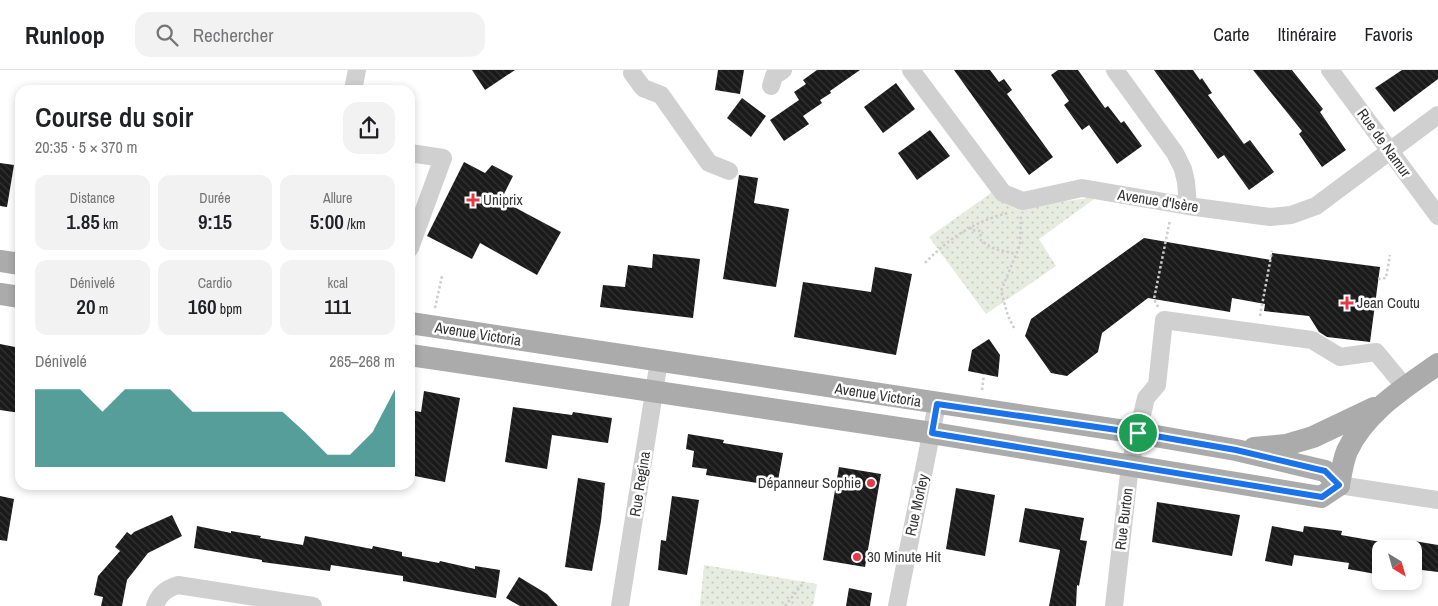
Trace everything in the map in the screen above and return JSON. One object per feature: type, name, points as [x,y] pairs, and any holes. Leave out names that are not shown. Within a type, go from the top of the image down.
[{"type":"main road","points":[[0,261],[15,263]]},
{"type":"main road","points":[[0,294],[15,296]]},
{"type":"main road","name":"Avenue Victoria","points":[[415,356],[932,433],[1322,497],[1339,485],[1325,471],[1236,450],[1138,433],[421,325]]},
{"type":"main road","points":[[1236,450],[1286,445],[1313,437],[1384,403],[1438,364]]},
{"type":"main road","points":[[1339,485],[1346,453],[1360,430],[1384,403]]},
{"type":"street","points":[[354,85],[357,70]]},
{"type":"street","points":[[771,86],[774,76],[783,70]]},
{"type":"street","points":[[911,70],[1004,193],[1022,206]]},
{"type":"street","points":[[1115,70],[1175,153],[1183,169],[1186,182],[1180,205]]},
{"type":"street","name":"Rue de Namur","points":[[1330,70],[1438,216]]},
{"type":"street","points":[[632,73],[643,88],[661,95],[709,163],[729,171]]},
{"type":"street","name":"Avenue d'Isère","points":[[1022,206],[1082,188],[1180,205],[1270,217],[1290,215],[1316,206],[1391,152],[1438,115]]},
{"type":"street","points":[[415,154],[443,158],[415,234]]},
{"type":"street","points":[[1164,320],[1312,340],[1340,358],[1376,352],[1405,388]]},
{"type":"street","name":"Rue Burton","points":[[1114,606],[1130,465],[1146,398],[1157,384],[1164,320]]},
{"type":"street","name":"Rue Regina","points":[[620,606],[660,361]]},
{"type":"street","name":"Rue Morley","points":[[896,606],[937,404]]},
{"type":"street","name":"Avenue Victoria","points":[[1339,485],[1438,500]]},
{"type":"street","points":[[155,606],[158,597],[168,588],[178,584],[313,606]]},
{"type":"path","points":[[1164,320],[1154,299],[1180,205]]},
{"type":"path","points":[[925,263],[941,246],[971,227],[1022,206],[1020,245],[1001,291],[1008,316],[1014,328]]},
{"type":"path","points":[[971,227],[972,230],[980,231],[981,241],[995,249],[1016,254]]},
{"type":"path","points":[[1257,333],[1272,251]]},
{"type":"path","points":[[1378,279],[1386,278],[1390,255]]},
{"type":"path","points":[[421,325],[442,276]]},
{"type":"path","points":[[784,606],[804,582]]},
{"type":"shaded area","points":[[994,191],[1025,206],[1097,197],[1039,239],[1056,266],[986,314],[929,237]]},
{"type":"shaded area","points":[[704,565],[817,584],[813,606],[700,606]]},
{"type":"building","points":[[472,70],[515,70],[485,90]]},
{"type":"building","points":[[718,70],[744,70],[740,94],[715,90]]},
{"type":"building","points":[[817,70],[860,70],[820,100],[822,103],[803,116],[809,124],[784,141],[770,120],[799,100],[794,92],[806,84],[803,80]]},
{"type":"building","points":[[954,70],[990,70],[999,82],[1004,79],[1012,90],[1007,94],[1053,157],[1029,175]]},
{"type":"building","points":[[1058,70],[1078,70],[1105,108],[1108,106],[1121,123],[1124,121],[1142,146],[1117,164],[1089,125],[1082,130],[1064,105],[1069,101],[1051,75]]},
{"type":"building","points":[[1154,70],[1193,70],[1200,80],[1202,78],[1212,93],[1208,95],[1244,144],[1250,140],[1274,172],[1249,190],[1224,155],[1218,159]]},
{"type":"building","points":[[1253,70],[1292,70],[1323,109],[1320,112],[1346,150],[1322,167],[1299,134],[1302,131]]},
{"type":"building","points":[[1402,70],[1438,70],[1438,79],[1394,112],[1375,88]]},
{"type":"building","points":[[896,83],[915,109],[883,133],[864,107]]},
{"type":"building","points":[[742,98],[766,116],[751,137],[727,118]]},
{"type":"building","points":[[930,130],[950,156],[917,180],[898,153]]},
{"type":"building","points":[[464,162],[485,173],[492,165],[513,176],[501,200],[561,232],[537,275],[480,243],[472,259],[427,236]]},
{"type":"building","points":[[0,163],[14,165],[7,207],[0,206]]},
{"type":"building","points":[[739,175],[758,178],[754,203],[789,209],[776,287],[723,279]]},
{"type":"building","points":[[1144,238],[1271,260],[1272,253],[1380,267],[1370,342],[1327,337],[1319,332],[1309,316],[1264,311],[1265,304],[1232,298],[1230,312],[1148,298],[1102,333],[1098,352],[1067,376],[1051,373],[1025,336],[1031,319]]},
{"type":"building","points":[[653,254],[700,259],[693,318],[600,307],[603,285],[625,287],[628,265],[652,268]]},
{"type":"building","points":[[875,267],[912,274],[896,355],[794,337],[803,282],[871,292]]},
{"type":"building","points":[[989,339],[1000,355],[998,377],[968,371],[972,350]]},
{"type":"building","points":[[0,344],[15,347],[15,412],[0,410]]},
{"type":"building","points":[[424,391],[460,398],[445,482],[415,476],[415,411],[421,412]]},
{"type":"building","points":[[513,407],[572,415],[573,412],[612,418],[608,443],[552,435],[547,469],[505,462]]},
{"type":"building","points":[[688,434],[724,440],[723,443],[783,453],[777,486],[706,475],[707,469],[692,467],[694,451],[686,449]]},
{"type":"building","points":[[839,467],[881,474],[865,567],[823,560]]},
{"type":"building","points":[[578,478],[605,483],[601,521],[592,571],[565,567]]},
{"type":"building","points":[[956,488],[995,495],[985,556],[946,549]]},
{"type":"building","points":[[0,496],[14,499],[7,541],[0,540]]},
{"type":"building","points":[[672,496],[699,500],[687,575],[658,570],[661,540],[666,541]]},
{"type":"building","points":[[1157,502],[1240,515],[1232,556],[1152,542]]},
{"type":"building","points":[[1025,508],[1084,518],[1080,540],[1087,541],[1079,586],[1077,585],[1076,606],[1049,606],[1060,550],[1019,542]]},
{"type":"building","points":[[172,515],[182,536],[148,553],[127,580],[122,606],[101,606],[103,597],[94,595],[98,576],[120,551],[115,547],[127,532],[131,535]]},
{"type":"building","points":[[197,526],[303,545],[305,536],[372,549],[373,546],[402,552],[402,556],[439,563],[440,561],[475,569],[475,566],[500,570],[496,598],[403,581],[403,576],[331,565],[330,571],[262,562],[262,560],[194,548]]},
{"type":"building","points":[[1272,526],[1303,532],[1304,526],[1342,531],[1341,535],[1372,540],[1372,573],[1348,569],[1349,563],[1294,555],[1292,566],[1265,561]]},
{"type":"building","points":[[1422,542],[1438,545],[1438,572],[1422,570]]},
{"type":"building","points":[[519,577],[547,594],[558,606],[520,606],[506,598]]},
{"type":"building","points":[[849,588],[872,593],[870,606],[846,606]]},
{"type":"place","name":"Uniprix","points":[[473,200]]},
{"type":"place","name":"Jean Coutu","points":[[1347,303]]},
{"type":"place","name":"Dépanneur Sophie","points":[[871,483]]},
{"type":"place","name":"30 Minute Hit","points":[[857,557]]},
{"type":"route","points":[[937,404],[1138,433],[1236,450],[1325,471],[1339,485],[1322,497],[932,433],[937,404]]}]
